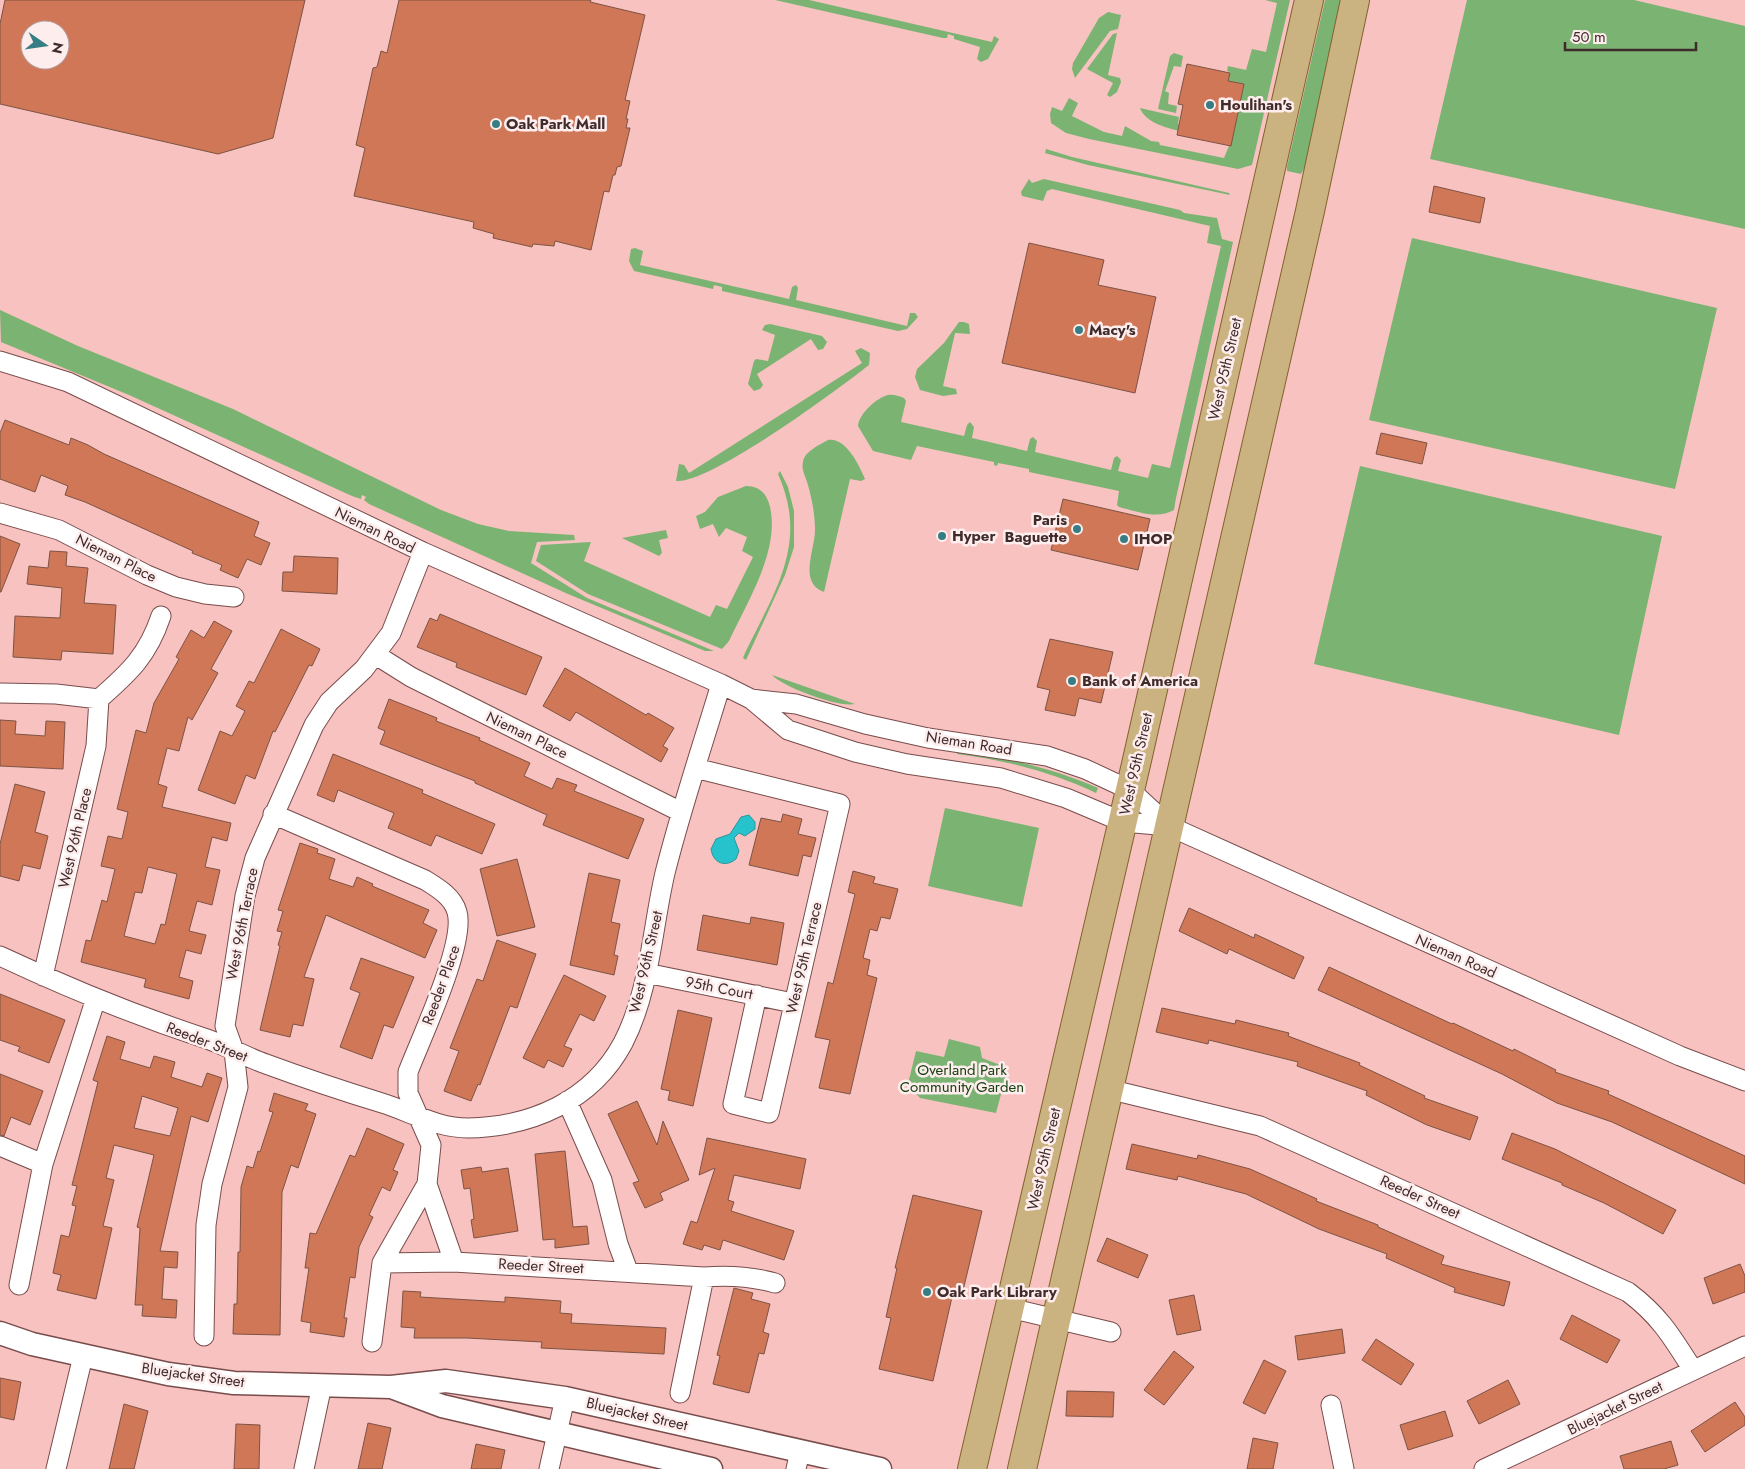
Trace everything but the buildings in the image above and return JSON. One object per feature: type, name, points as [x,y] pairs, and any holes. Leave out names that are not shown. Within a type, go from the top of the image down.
[{"type":"main road","name":"West 95th Street","points":[[972,1469],[1130,790],[1309,0]]},
{"type":"main road","points":[[1022,1469],[1055,1318],[1310,212],[1355,0]]},
{"type":"street","name":"Nieman Road","points":[[0,361],[68,382],[423,552],[722,684],[751,699],[788,730],[855,752],[907,764],[974,773],[1034,787],[1122,822],[1169,826]]},
{"type":"street","name":"Nieman Place","points":[[0,513],[59,530],[147,575],[176,587],[205,594],[234,597]]},
{"type":"street","name":"West 96th Terrace","points":[[204,1336],[206,1225],[212,1184],[238,1086],[234,1051],[225,1026],[245,896],[255,858],[314,725],[329,702],[376,655],[391,633],[423,552]]},
{"type":"street","points":[[0,693],[56,694],[99,699],[141,659],[154,639],[161,616]]},
{"type":"street","name":"Nieman Place","points":[[376,655],[411,677],[681,812]]},
{"type":"street","name":"West 96th Street","points":[[567,1101],[583,1092],[599,1077],[622,1044],[635,1014],[646,973],[665,874],[681,812],[722,684]]},
{"type":"street","name":"West 96th Place","points":[[43,976],[96,746],[99,699]]},
{"type":"street","name":"Nieman Road","points":[[751,699],[796,704],[865,724],[928,738],[1047,756],[1085,769],[1130,790],[1169,826],[1680,1056],[1745,1081]]},
{"type":"street","name":"West 95th Terrace","points":[[695,768],[840,804],[769,1113],[733,1104],[757,995]]},
{"type":"street","name":"Reeder Place","points":[[273,814],[426,880],[445,893],[457,911],[459,936],[408,1072],[408,1093],[419,1117]]},
{"type":"street","name":"Reeder Street","points":[[0,956],[43,976],[177,1030],[210,1040],[266,1064],[442,1126],[466,1128],[509,1125],[536,1117],[567,1101]]},
{"type":"street","name":"95th Court","points":[[646,973],[793,1003]]},
{"type":"street","points":[[19,1285],[43,1164],[96,998]]},
{"type":"street","name":"Reeder Street","points":[[1108,1089],[1260,1126],[1628,1292],[1651,1310],[1665,1326],[1693,1370]]},
{"type":"street","points":[[567,1101],[602,1180],[618,1244],[628,1271],[704,1276],[749,1276],[775,1283]]},
{"type":"street","points":[[372,1342],[382,1263],[427,1184],[431,1145],[419,1117]]},
{"type":"street","points":[[0,1146],[43,1164]]},
{"type":"street","points":[[427,1184],[454,1262]]},
{"type":"street","name":"Reeder Street","points":[[382,1263],[454,1262],[628,1271]]},
{"type":"street","points":[[680,1393],[704,1276]]},
{"type":"street","points":[[1010,1308],[1111,1332]]},
{"type":"street","name":"Bluejacket Street","points":[[0,1333],[32,1344],[83,1356],[168,1374],[234,1383],[391,1387],[446,1381],[565,1398],[798,1460],[880,1469]]},
{"type":"street","name":"Bluejacket Street","points":[[1484,1469],[1745,1346]]},
{"type":"street","points":[[56,1469],[83,1356]]},
{"type":"street","points":[[304,1469],[322,1385]]},
{"type":"street","name":"Bluejacket Street","points":[[391,1387],[442,1406],[711,1469]]},
{"type":"street","points":[[549,1469],[565,1398]]},
{"type":"street","points":[[1331,1405],[1344,1469]]},
{"type":"green space","points":[[775,0],[809,0],[992,42],[994,36],[999,39],[988,59],[981,62],[977,59],[980,47],[954,39],[954,36],[948,34],[947,38],[943,38]]},
{"type":"green space","points":[[1265,0],[1290,0],[1252,165],[1238,169],[1089,139],[1066,133],[1051,123],[1050,114],[1052,107],[1062,111],[1069,98],[1078,103],[1072,116],[1104,132],[1122,136],[1125,126],[1151,141],[1159,142],[1160,145],[1224,158],[1233,136],[1244,84],[1228,81],[1230,72],[1227,71],[1228,66],[1246,70],[1252,49],[1266,52],[1277,3]]},
{"type":"green space","points":[[1325,0],[1345,0],[1309,159],[1301,174],[1287,171],[1287,167]]},
{"type":"green space","points":[[1467,0],[1634,0],[1745,26],[1745,229],[1430,159]]},
{"type":"green space","points":[[1108,12],[1121,15],[1118,29],[1110,31],[1075,78],[1072,69],[1073,63],[1099,18]]},
{"type":"green space","points":[[1117,33],[1108,75],[1120,78],[1121,82],[1117,92],[1110,97],[1107,95],[1113,83],[1087,69],[1113,34]]},
{"type":"green space","points":[[1174,53],[1183,56],[1181,67],[1174,66],[1165,91],[1169,93],[1168,104],[1177,106],[1176,113],[1158,109],[1170,56]]},
{"type":"green space","points":[[1140,108],[1179,117],[1180,131],[1151,121]]},
{"type":"green space","points":[[1046,149],[1072,157],[1229,193],[1230,195],[1088,165],[1045,153]]},
{"type":"green space","points":[[1029,179],[1032,183],[1044,179],[1180,210],[1184,213],[1217,218],[1222,239],[1233,242],[1174,510],[1167,513],[1146,514],[1119,507],[1117,505],[1119,491],[1029,472],[1029,469],[998,463],[997,466],[994,465],[994,462],[917,446],[911,460],[873,451],[858,426],[861,417],[873,403],[888,395],[894,395],[904,398],[906,401],[901,422],[964,436],[967,425],[970,422],[974,427],[972,438],[1027,451],[1030,439],[1033,437],[1037,441],[1035,452],[1111,470],[1114,458],[1117,456],[1121,460],[1118,471],[1148,478],[1152,464],[1170,468],[1221,246],[1207,243],[1210,226],[1052,189],[1047,191],[1043,201],[1022,196],[1021,192]]},
{"type":"green space","points":[[1412,238],[1717,308],[1675,489],[1369,420]]},
{"type":"green space","points":[[635,248],[643,251],[640,265],[789,299],[792,287],[796,285],[798,288],[796,300],[907,326],[910,313],[915,313],[918,317],[907,329],[898,331],[722,291],[722,287],[714,285],[713,289],[634,271],[629,261],[631,249]]},
{"type":"green space","points":[[0,310],[78,346],[233,409],[441,510],[478,524],[509,531],[574,535],[575,540],[537,542],[531,563],[587,598],[714,651],[705,651],[568,594],[369,504],[364,500],[366,497],[362,495],[361,499],[352,496],[129,395],[1,342]]},
{"type":"green space","points":[[959,322],[969,324],[970,334],[955,333],[943,386],[956,389],[957,394],[943,396],[920,390],[915,377],[917,369],[944,343]]},
{"type":"green space","points":[[770,324],[822,336],[827,342],[823,349],[818,350],[811,339],[757,374],[763,385],[760,389],[754,391],[748,384],[754,361],[756,359],[768,361],[775,335],[762,330],[765,325]]},
{"type":"green space","points":[[861,348],[870,353],[869,365],[804,413],[716,468],[693,478],[676,481],[679,464],[684,465],[689,473],[862,363],[855,351]]},
{"type":"green space","points":[[828,440],[835,440],[846,447],[865,479],[861,481],[850,479],[824,592],[816,588],[810,574],[815,524],[812,501],[803,465],[804,458],[809,452]]},
{"type":"green space","points":[[1360,466],[1662,536],[1619,735],[1314,664]]},
{"type":"green space","points":[[780,471],[788,487],[794,511],[794,547],[785,575],[746,660],[743,658],[777,587],[789,545],[790,522],[787,499],[778,474]]},
{"type":"green space","points":[[746,486],[759,489],[767,498],[772,524],[770,541],[753,593],[729,641],[722,649],[588,594],[536,561],[541,545],[591,542],[584,561],[710,617],[716,605],[727,609],[753,557],[742,551],[747,537],[726,528],[719,537],[713,524],[700,529],[696,516],[705,512],[718,497]]},
{"type":"green space","points":[[666,530],[668,538],[659,540],[662,553],[659,556],[622,538]]},
{"type":"green space","points":[[772,675],[855,704],[837,703],[812,696],[787,685]]},
{"type":"green space","points":[[958,750],[1029,764],[1098,788],[1096,793],[1028,768],[957,754]]},
{"type":"green space","points":[[945,808],[1039,828],[1022,907],[928,886]]},
{"type":"green space","name":"Overland Park Community Garden","points":[[949,1039],[980,1047],[982,1058],[1008,1068],[996,1113],[920,1098],[908,1084],[916,1051],[944,1057]]},
{"type":"water","points":[[749,815],[755,822],[755,829],[745,836],[739,833],[734,838],[739,851],[736,859],[728,863],[720,863],[714,858],[711,849],[716,839],[730,834],[741,817]]},
{"type":"place","name":"Houlihan's","points":[[1210,105]]},
{"type":"place","name":"Oak Park Mall","points":[[496,124]]},
{"type":"place","name":"Macy's","points":[[1079,330]]},
{"type":"place","name":"Paris Baguette","points":[[1077,529]]},
{"type":"place","name":"Hyper","points":[[942,536]]},
{"type":"place","name":"IHOP","points":[[1124,539]]},
{"type":"place","name":"Bank of America","points":[[1072,681]]},
{"type":"place","name":"Oak Park Library","points":[[927,1292]]}]
